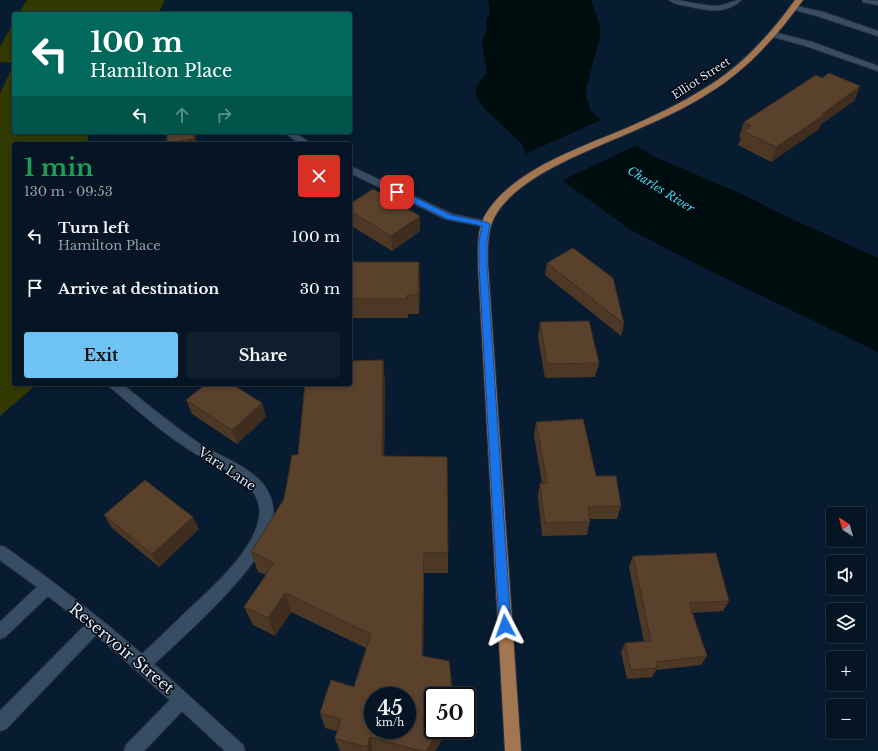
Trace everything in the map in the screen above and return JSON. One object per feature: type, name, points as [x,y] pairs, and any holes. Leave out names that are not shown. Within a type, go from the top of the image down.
[{"type":"main road","name":"Elliot Street","points":[[486,224],[496,209],[510,193],[543,169],[678,107],[712,88],[742,65],[773,34],[799,0]]},
{"type":"main road","points":[[486,224],[483,241],[483,265],[513,751]]},
{"type":"street","points":[[673,0],[716,8],[729,6],[737,0]]},
{"type":"street","points":[[866,0],[878,3]]},
{"type":"street","points":[[794,7],[820,14],[878,34]]},
{"type":"street","points":[[773,34],[809,44],[878,69]]},
{"type":"street","points":[[290,134],[304,142]]},
{"type":"street","points":[[352,169],[449,217],[486,224]]},
{"type":"street","name":"Vara Lane","points":[[117,386],[177,434],[240,475],[258,489],[265,500],[267,515],[263,531],[253,550],[240,568],[224,586],[143,664]]},
{"type":"street","name":"Reservoir Street","points":[[0,552],[48,586],[96,624],[182,699],[237,751]]},
{"type":"street","points":[[0,632],[48,586]]},
{"type":"street","points":[[0,723],[96,624]]},
{"type":"street","points":[[132,751],[182,699]]},
{"type":"green space","points":[[27,0],[165,0],[159,12],[19,12]]},
{"type":"green space","points":[[12,25],[12,63],[0,62],[0,47]]},
{"type":"green space","points":[[12,67],[12,134],[89,134],[87,142],[12,142],[12,386],[35,386],[0,416],[0,94]]},
{"type":"water","name":"Charles River","points":[[488,0],[591,0],[600,26],[600,37],[586,88],[587,100],[591,111],[632,144],[655,157],[744,195],[781,214],[878,258],[878,352],[704,268],[631,230],[526,154],[522,144],[484,108],[476,97],[476,86],[487,73],[482,42],[487,29],[486,20],[490,12]]},
{"type":"pier","points":[[603,119],[637,145],[561,181],[525,154]]},
{"type":"building","points":[[829,73],[860,86],[822,114],[824,115],[776,147],[743,131],[751,126],[744,122],[816,75],[822,78]]},
{"type":"building","points":[[167,134],[193,134],[194,139],[167,142]]},
{"type":"building","points":[[373,189],[420,216],[391,236],[352,212],[352,203]]},
{"type":"building","points":[[573,248],[613,278],[624,324],[547,263]]},
{"type":"building","points":[[352,262],[419,262],[418,295],[407,295],[407,299],[352,299]]},
{"type":"building","points":[[589,321],[599,363],[547,364],[540,322]]},
{"type":"building","points":[[383,360],[382,456],[447,457],[448,553],[424,553],[422,656],[449,661],[452,687],[424,687],[424,739],[434,739],[426,751],[377,739],[416,739],[416,687],[364,687],[364,739],[369,739],[367,747],[335,739],[341,719],[320,713],[331,680],[354,687],[371,634],[285,593],[268,618],[244,607],[274,563],[251,552],[284,499],[292,455],[298,455],[305,386],[352,386],[352,361]]},
{"type":"building","points":[[204,386],[235,386],[262,403],[232,430],[186,400]]},
{"type":"building","points":[[583,419],[596,476],[616,476],[621,506],[588,507],[590,522],[545,523],[540,483],[547,483],[536,422]]},
{"type":"building","points":[[145,480],[193,517],[152,554],[104,515]]},
{"type":"building","points":[[716,553],[729,601],[689,603],[707,656],[656,662],[657,668],[631,670],[625,643],[651,641],[633,556]]},
{"type":"route","points":[[397,192],[449,217],[486,224],[483,241],[483,265],[505,626]]}]
